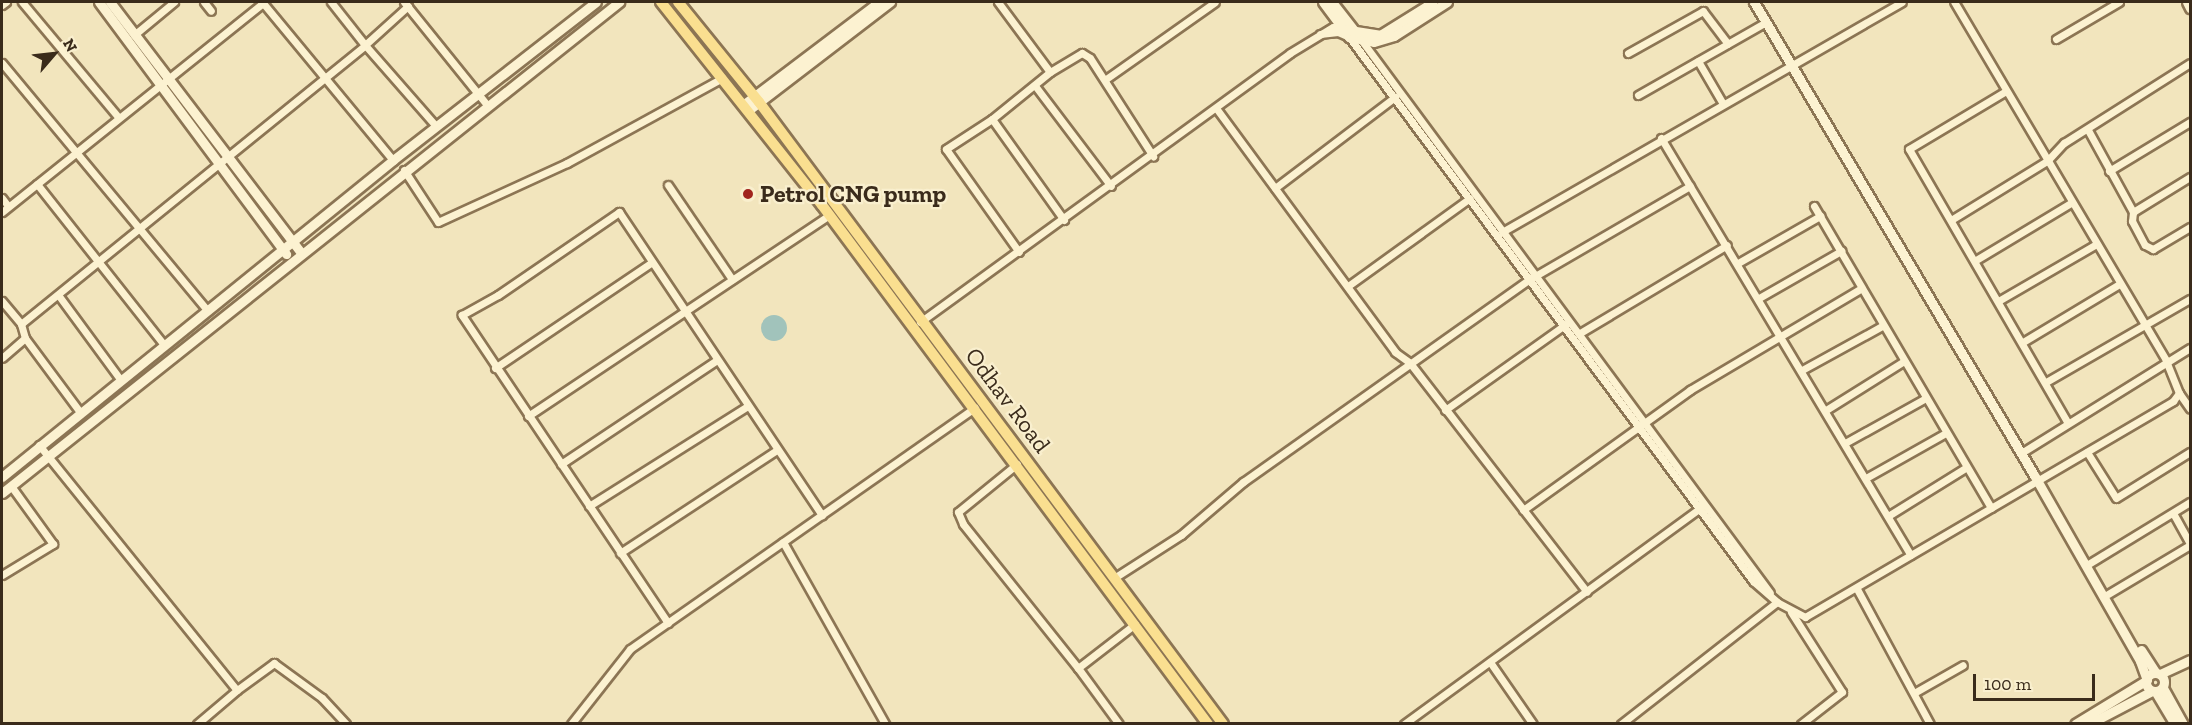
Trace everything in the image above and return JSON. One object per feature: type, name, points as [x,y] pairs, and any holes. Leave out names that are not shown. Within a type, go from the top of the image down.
[{"type":"main road","name":"Odhav Road","points":[[661,2],[722,78],[751,103],[1223,723]]},
{"type":"main road","name":"Odhav Road","points":[[678,2],[829,215],[917,324]]},
{"type":"main road","name":"Odhav Road","points":[[979,404],[1017,464],[1209,723]]},
{"type":"street","points":[[2,5],[6,2]]},
{"type":"street","points":[[22,2],[118,117]]},
{"type":"street","points":[[99,2],[227,157],[301,253]]},
{"type":"street","points":[[110,2],[218,163],[291,261]]},
{"type":"street","points":[[134,35],[174,2]]},
{"type":"street","points":[[204,2],[211,11]]},
{"type":"street","points":[[331,2],[365,45],[436,126]]},
{"type":"street","points":[[2,477],[393,160],[596,2]]},
{"type":"street","points":[[2,575],[53,544],[4,490],[404,170],[619,2]]},
{"type":"street","points":[[751,103],[879,2]]},
{"type":"street","points":[[751,103],[890,2]]},
{"type":"street","points":[[998,2],[1050,72]]},
{"type":"street","points":[[1106,79],[1215,2]]},
{"type":"street","points":[[1323,2],[1369,55],[1756,579],[1777,602],[1805,617],[1857,589],[2173,401],[2179,393]]},
{"type":"street","points":[[1332,2],[1349,32],[1362,41],[1395,97],[1470,198],[1501,233]]},
{"type":"street","points":[[1369,55],[1382,38],[1420,5],[1433,2]]},
{"type":"street","points":[[1362,41],[1382,38],[1447,2]]},
{"type":"street","points":[[1754,2],[1794,62],[2025,450],[2140,661],[2147,680],[2158,688],[2183,723]]},
{"type":"street","points":[[1760,2],[2108,594],[2158,674],[2158,688],[2175,723]]},
{"type":"street","points":[[1501,233],[1722,102],[1902,2]]},
{"type":"street","points":[[1954,2],[2118,285],[2166,360],[2179,393],[2190,409]]},
{"type":"street","points":[[2056,39],[2119,2]]},
{"type":"street","points":[[2187,2],[2190,8]]},
{"type":"street","points":[[2,212],[74,150],[263,3],[393,160]]},
{"type":"street","points":[[21,324],[59,296],[218,163],[365,45],[406,4],[487,105]]},
{"type":"street","points":[[1628,53],[1703,11],[1728,44]]},
{"type":"street","points":[[1638,95],[1766,22]]},
{"type":"street","points":[[917,324],[1320,34],[1349,32],[1382,38]]},
{"type":"street","points":[[1019,252],[946,149],[1036,87],[1050,72],[1082,52],[1106,79],[1153,156]]},
{"type":"street","points":[[1698,61],[1722,102]]},
{"type":"street","points":[[2,63],[207,310]]},
{"type":"street","points":[[1951,220],[2047,161],[2064,143],[2088,130],[2190,63]]},
{"type":"street","points":[[404,170],[438,222],[567,163],[722,78]]},
{"type":"street","points":[[1036,87],[1111,186]]},
{"type":"street","points":[[2006,91],[1909,149],[2000,300],[2068,423]]},
{"type":"street","points":[[1275,188],[1395,97]]},
{"type":"street","points":[[1216,108],[1395,352],[1410,363],[1587,592]]},
{"type":"street","points":[[992,119],[1064,220]]},
{"type":"street","points":[[2109,171],[2190,122]]},
{"type":"street","points":[[2088,130],[2133,212],[2132,221],[2145,245],[2153,249],[2190,227]]},
{"type":"street","points":[[1661,138],[1781,334],[1911,555]]},
{"type":"street","points":[[2133,212],[2190,177]]},
{"type":"street","points":[[37,184],[164,345]]},
{"type":"street","points":[[668,185],[732,279]]},
{"type":"street","points":[[1114,578],[1181,535],[1243,482],[1534,277],[1690,186]]},
{"type":"street","points":[[2,198],[8,206]]},
{"type":"street","points":[[1348,286],[1470,198]]},
{"type":"street","points":[[1976,260],[2071,203]]},
{"type":"street","points":[[1814,206],[1944,434],[1990,508]]},
{"type":"street","points":[[668,623],[495,368],[462,315],[619,212],[822,515]]},
{"type":"street","points":[[528,416],[829,215]]},
{"type":"street","points":[[1738,263],[1820,216]]},
{"type":"street","points":[[1580,333],[1727,245]]},
{"type":"street","points":[[2000,300],[2095,245]]},
{"type":"street","points":[[1759,298],[1841,251]]},
{"type":"street","points":[[495,368],[652,262]]},
{"type":"street","points":[[2023,342],[2118,285]]},
{"type":"street","points":[[1523,510],[1690,390],[1860,289]]},
{"type":"street","points":[[59,296],[120,380]]},
{"type":"street","points":[[2046,382],[2190,299]]},
{"type":"street","points":[[2,301],[21,324],[25,338],[80,412]]},
{"type":"street","points":[[1567,323],[1580,333],[1644,425]]},
{"type":"street","points":[[1445,410],[1567,323]]},
{"type":"street","points":[[1802,370],[1882,326]]},
{"type":"street","points":[[2,358],[25,338]]},
{"type":"street","points":[[2025,450],[2166,360],[2190,348]]},
{"type":"street","points":[[561,464],[717,360]]},
{"type":"street","points":[[1826,410],[1904,361]]},
{"type":"street","points":[[1845,443],[1924,399]]},
{"type":"street","points":[[571,723],[630,649],[979,404]]},
{"type":"street","points":[[589,506],[748,406]]},
{"type":"street","points":[[1866,478],[1944,434]]},
{"type":"street","points":[[39,445],[237,690]]},
{"type":"street","points":[[620,553],[777,450]]},
{"type":"street","points":[[2087,452],[2116,498],[2190,452]]},
{"type":"street","points":[[1017,464],[958,515],[1119,723]]},
{"type":"street","points":[[1888,516],[1965,468]]},
{"type":"street","points":[[2091,562],[2190,502]]},
{"type":"street","points":[[1404,723],[1703,506]]},
{"type":"street","points":[[2108,594],[2190,544],[2173,513]]},
{"type":"street","points":[[783,542],[885,723]]},
{"type":"street","points":[[1857,589],[1930,723]]},
{"type":"street","points":[[1621,723],[1777,602]]},
{"type":"street","points":[[1790,610],[1842,692],[1801,723]]},
{"type":"street","points":[[1078,668],[1135,624]]},
{"type":"street","points":[[2075,723],[2147,680],[2190,660]]},
{"type":"street","points":[[1490,662],[1533,723]]},
{"type":"street","points":[[197,723],[274,663],[322,698],[346,723]]},
{"type":"street","points":[[1914,693],[1963,665]]},
{"type":"street","points":[[2089,723],[2158,688],[2190,666]]},
{"type":"water","points":[[774,315],[783,319],[787,328],[783,337],[774,341],[765,337],[761,328],[765,319]]},
{"type":"place","name":"Petrol CNG pump","points":[[748,194]]}]
